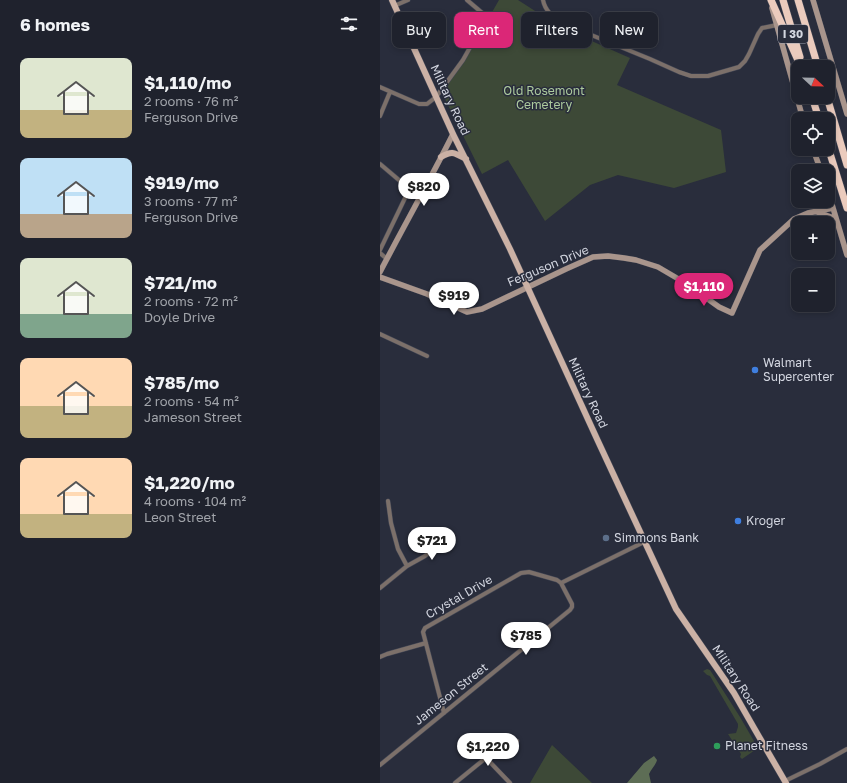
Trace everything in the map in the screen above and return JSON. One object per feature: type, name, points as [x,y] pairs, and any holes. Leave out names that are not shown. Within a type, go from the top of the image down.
[{"type":"highway","points":[[770,0],[799,60]]},
{"type":"highway","name":"I 30","points":[[783,0],[800,60]]},
{"type":"highway","name":"I 30","points":[[798,0],[816,60]]},
{"type":"highway","points":[[829,104],[847,165]]},
{"type":"highway","points":[[831,156],[847,208]]},
{"type":"main road","name":"Military Road","points":[[393,3],[453,134],[528,286],[555,349],[676,609],[734,693],[785,782]]},
{"type":"main road","points":[[441,157],[453,152],[466,159]]},
{"type":"street","points":[[393,3],[408,0]]},
{"type":"street","points":[[380,88],[419,104],[427,104],[436,97],[463,60],[487,17],[467,0]]},
{"type":"street","points":[[543,0],[547,10],[562,22],[690,76],[708,76],[739,67],[745,61],[762,28],[776,24]]},
{"type":"street","points":[[770,0],[801,112]]},
{"type":"street","points":[[813,0],[847,114]]},
{"type":"street","points":[[380,116],[390,92]]},
{"type":"street","points":[[380,272],[453,134]]},
{"type":"street","points":[[380,164],[406,186],[407,194],[380,251],[386,259]]},
{"type":"street","points":[[833,208],[847,255]]},
{"type":"street","name":"Ferguson Drive","points":[[380,277],[427,294],[467,312],[482,309],[528,286],[593,257],[608,256],[636,260],[658,267],[719,307],[732,313],[760,250],[794,219],[808,213],[833,208]]},
{"type":"street","points":[[814,212],[831,217],[837,222]]},
{"type":"street","points":[[380,334],[427,356]]},
{"type":"street","points":[[388,501],[391,523],[398,549],[407,566]]},
{"type":"street","points":[[380,588],[407,566],[425,556],[435,548],[441,538]]},
{"type":"street","points":[[561,583],[644,542]]},
{"type":"street","name":"Crystal Drive","points":[[444,713],[423,632],[425,628],[521,573],[529,572],[557,580],[561,583]]},
{"type":"street","name":"Jameson Street","points":[[380,765],[570,610],[572,604],[561,583]]},
{"type":"street","points":[[380,657],[426,643]]},
{"type":"street","points":[[455,783],[508,740],[517,740]]},
{"type":"street","points":[[785,782],[847,749]]},
{"type":"street","points":[[486,758],[510,783]]},
{"type":"green space","name":"Old Rosemont Cemetery","points":[[499,0],[518,0],[537,12],[521,12],[521,48],[592,48],[592,41],[600,45],[600,48],[607,48],[630,58],[617,85],[721,130],[726,172],[674,188],[618,175],[590,185],[545,221],[508,160],[482,174],[442,93],[472,48],[513,48],[513,12],[492,12]]},
{"type":"green space","points":[[707,669],[710,670],[758,748],[742,759],[740,757],[741,754],[728,734],[736,733],[738,724],[710,676],[703,671]]},
{"type":"green space","points":[[552,745],[592,783],[530,783]]},
{"type":"green space","points":[[654,756],[657,760],[649,774],[651,783],[627,783],[644,763]]},
{"type":"place","name":"Walmart Supercenter","points":[[755,370]]},
{"type":"place","name":"Kroger","points":[[738,521]]},
{"type":"place","name":"Simmons Bank","points":[[606,538]]},
{"type":"place","name":"Planet Fitness","points":[[717,746]]}]
